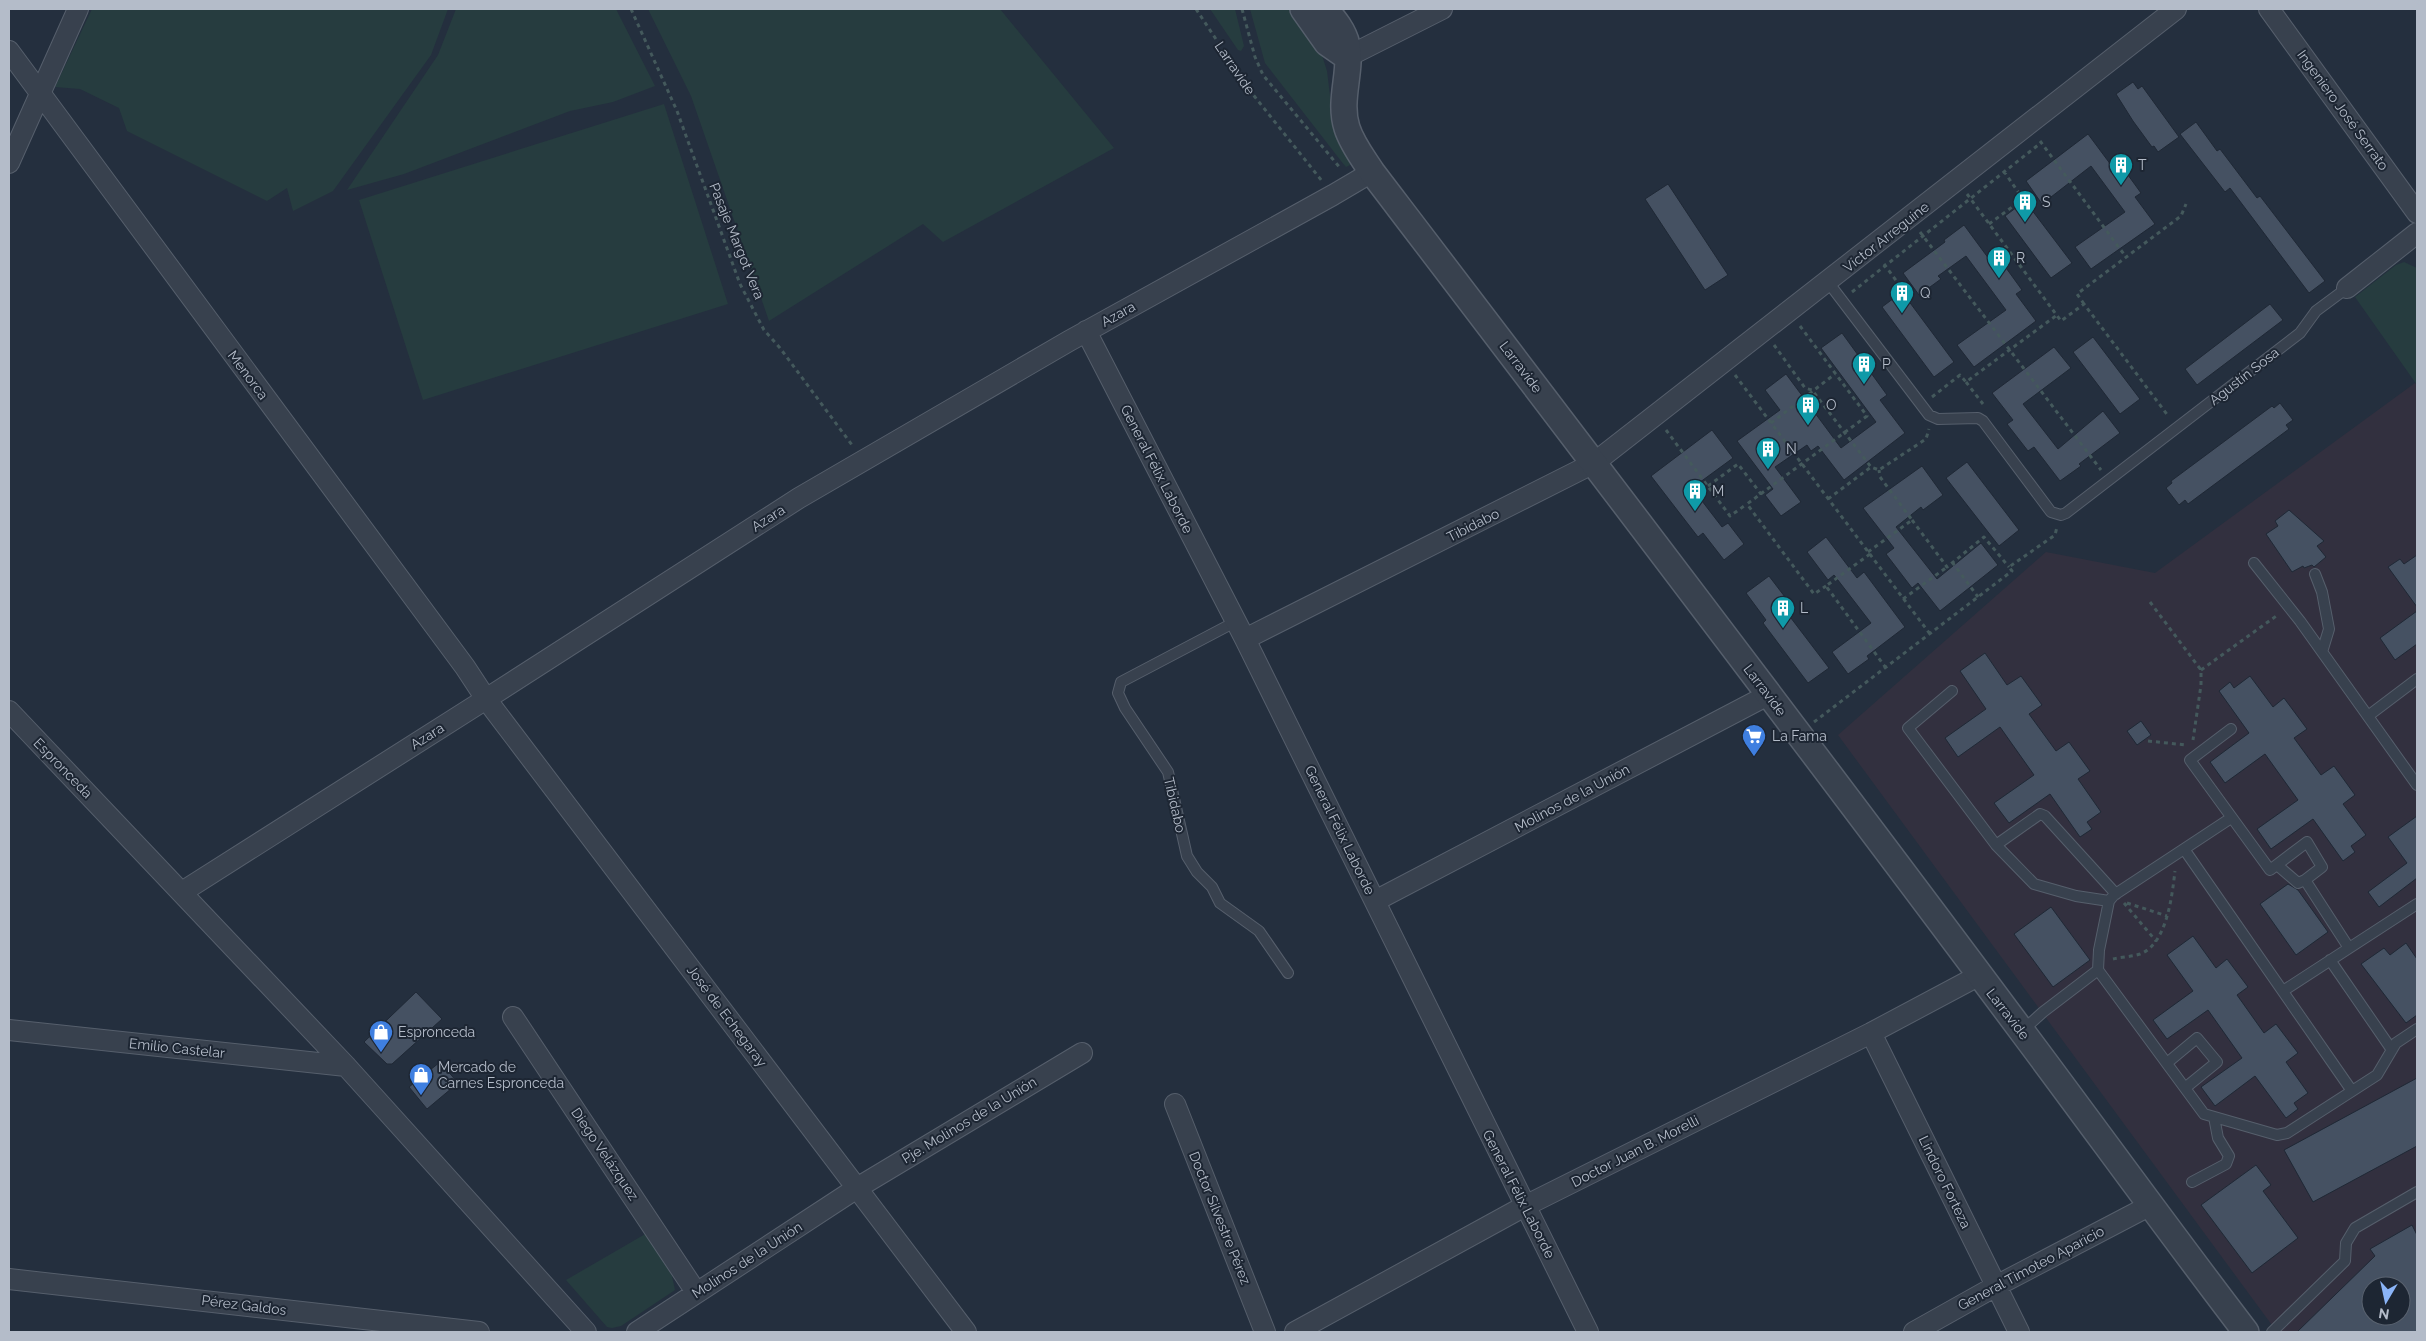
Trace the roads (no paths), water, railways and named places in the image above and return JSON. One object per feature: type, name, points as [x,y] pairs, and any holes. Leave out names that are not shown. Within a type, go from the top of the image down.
[{"type":"street","points":[[9,163],[78,9]]},
{"type":"street","points":[[1303,9],[1327,43],[1347,57],[1442,9]]},
{"type":"street","name":"Larravide","points":[[1325,9],[1343,34],[1347,57],[1344,98],[1347,128],[1355,146],[1362,177],[1594,463],[1978,976],[2022,1031],[2149,1206],[2246,1332]]},
{"type":"street","name":"Víctor Arreguine","points":[[1594,463],[2176,9]]},
{"type":"street","name":"Ingeniero José Serrato","points":[[2269,9],[2417,212]]},
{"type":"street","name":"Menorca","points":[[9,51],[465,667],[486,699]]},
{"type":"street","name":"Azara","points":[[182,892],[799,498],[1086,332],[1362,177]]},
{"type":"street","name":"Agustín Sosa","points":[[2347,288],[2417,234]]},
{"type":"street","name":"General Félix Laborde","points":[[1086,332],[1245,639],[1375,900],[1402,960],[1588,1332]]},
{"type":"street","name":"Tibidabo","points":[[1245,639],[1594,463]]},
{"type":"street","name":"Molinos de la Unión","points":[[1375,900],[1768,695]]},
{"type":"street","name":"José de Echegaray","points":[[486,699],[966,1332]]},
{"type":"street","name":"Espronceda","points":[[9,711],[346,1066],[586,1332]]},
{"type":"street","name":"Doctor Juan B. Morelli","points":[[1296,1332],[1525,1206],[1871,1033],[1978,976]]},
{"type":"street","name":"Diego Velázquez","points":[[513,1017],[696,1292]]},
{"type":"street","name":"Emilio Castelar","points":[[9,1030],[346,1066]]},
{"type":"street","name":"Lindoro Forteza","points":[[1871,1033],[2019,1332]]},
{"type":"street","name":"Pje. Molinos de la Unión","points":[[857,1188],[1082,1053]]},
{"type":"street","name":"Doctor Silvestre Pérez","points":[[1175,1104],[1265,1332]]},
{"type":"street","name":"Molinos de la Unión","points":[[637,1332],[857,1188]]},
{"type":"street","name":"General Timoteo Aparicio","points":[[1914,1332],[1996,1286],[2149,1206]]},
{"type":"street","name":"Pérez Galdos","points":[[9,1279],[479,1332]]},
{"type":"lane","name":"Agustín Sosa","points":[[1828,282],[1921,405],[1933,418],[1972,418],[1983,422],[2051,512],[2063,514],[2300,334],[2316,311],[2347,288]]},
{"type":"lane","points":[[2254,563],[2300,621],[2417,785]]},
{"type":"lane","points":[[2315,574],[2322,592],[2329,629],[2322,652]]},
{"type":"lane","name":"Tibidabo","points":[[1235,622],[1121,682],[1118,693],[1125,708],[1168,772],[1187,856],[1197,872],[1212,887],[1220,903],[1259,931],[1288,973]]},
{"type":"lane","points":[[2368,716],[2417,679]]},
{"type":"lane","points":[[1952,691],[1908,728],[1996,846],[2034,884],[2076,896],[2113,897]]},
{"type":"lane","points":[[2231,729],[2190,760],[2270,870],[2307,842],[2322,867],[2298,883],[2277,865]]},
{"type":"lane","points":[[1996,846],[2040,814],[2045,816],[2113,897]]},
{"type":"lane","points":[[2231,818],[2113,897],[2104,920],[2098,966],[2204,1114],[2277,1135],[2287,1133],[2378,1075],[2396,1043],[2417,1028]]},
{"type":"lane","points":[[2181,851],[2283,991],[2352,1091]]},
{"type":"lane","points":[[2305,880],[2349,948]]},
{"type":"lane","points":[[2283,991],[2417,904]]},
{"type":"lane","points":[[2330,960],[2392,1050]]},
{"type":"lane","points":[[2022,1031],[2098,966]]},
{"type":"lane","points":[[2166,1063],[2197,1038],[2217,1062],[2185,1088]]},
{"type":"lane","points":[[2192,1182],[2226,1164],[2229,1156],[2218,1138],[2214,1117]]},
{"type":"lane","points":[[2272,1332],[2345,1261],[2346,1243],[2355,1228],[2417,1192]]},
{"type":"place","name":"T","points":[[2121,186]]},
{"type":"place","name":"S","points":[[2025,223]]},
{"type":"place","name":"R","points":[[1999,279]]},
{"type":"place","name":"Q","points":[[1902,314]]},
{"type":"place","name":"P","points":[[1864,385]]},
{"type":"place","name":"O","points":[[1808,426]]},
{"type":"place","name":"N","points":[[1768,470]]},
{"type":"place","name":"M","points":[[1695,512]]},
{"type":"place","name":"L","points":[[1783,629]]},
{"type":"place","name":"La Fama","points":[[1754,757]]},
{"type":"place","name":"Espronceda","points":[[381,1053]]},
{"type":"place","name":"Mercado de Carnes Espronceda","points":[[421,1096]]}]
